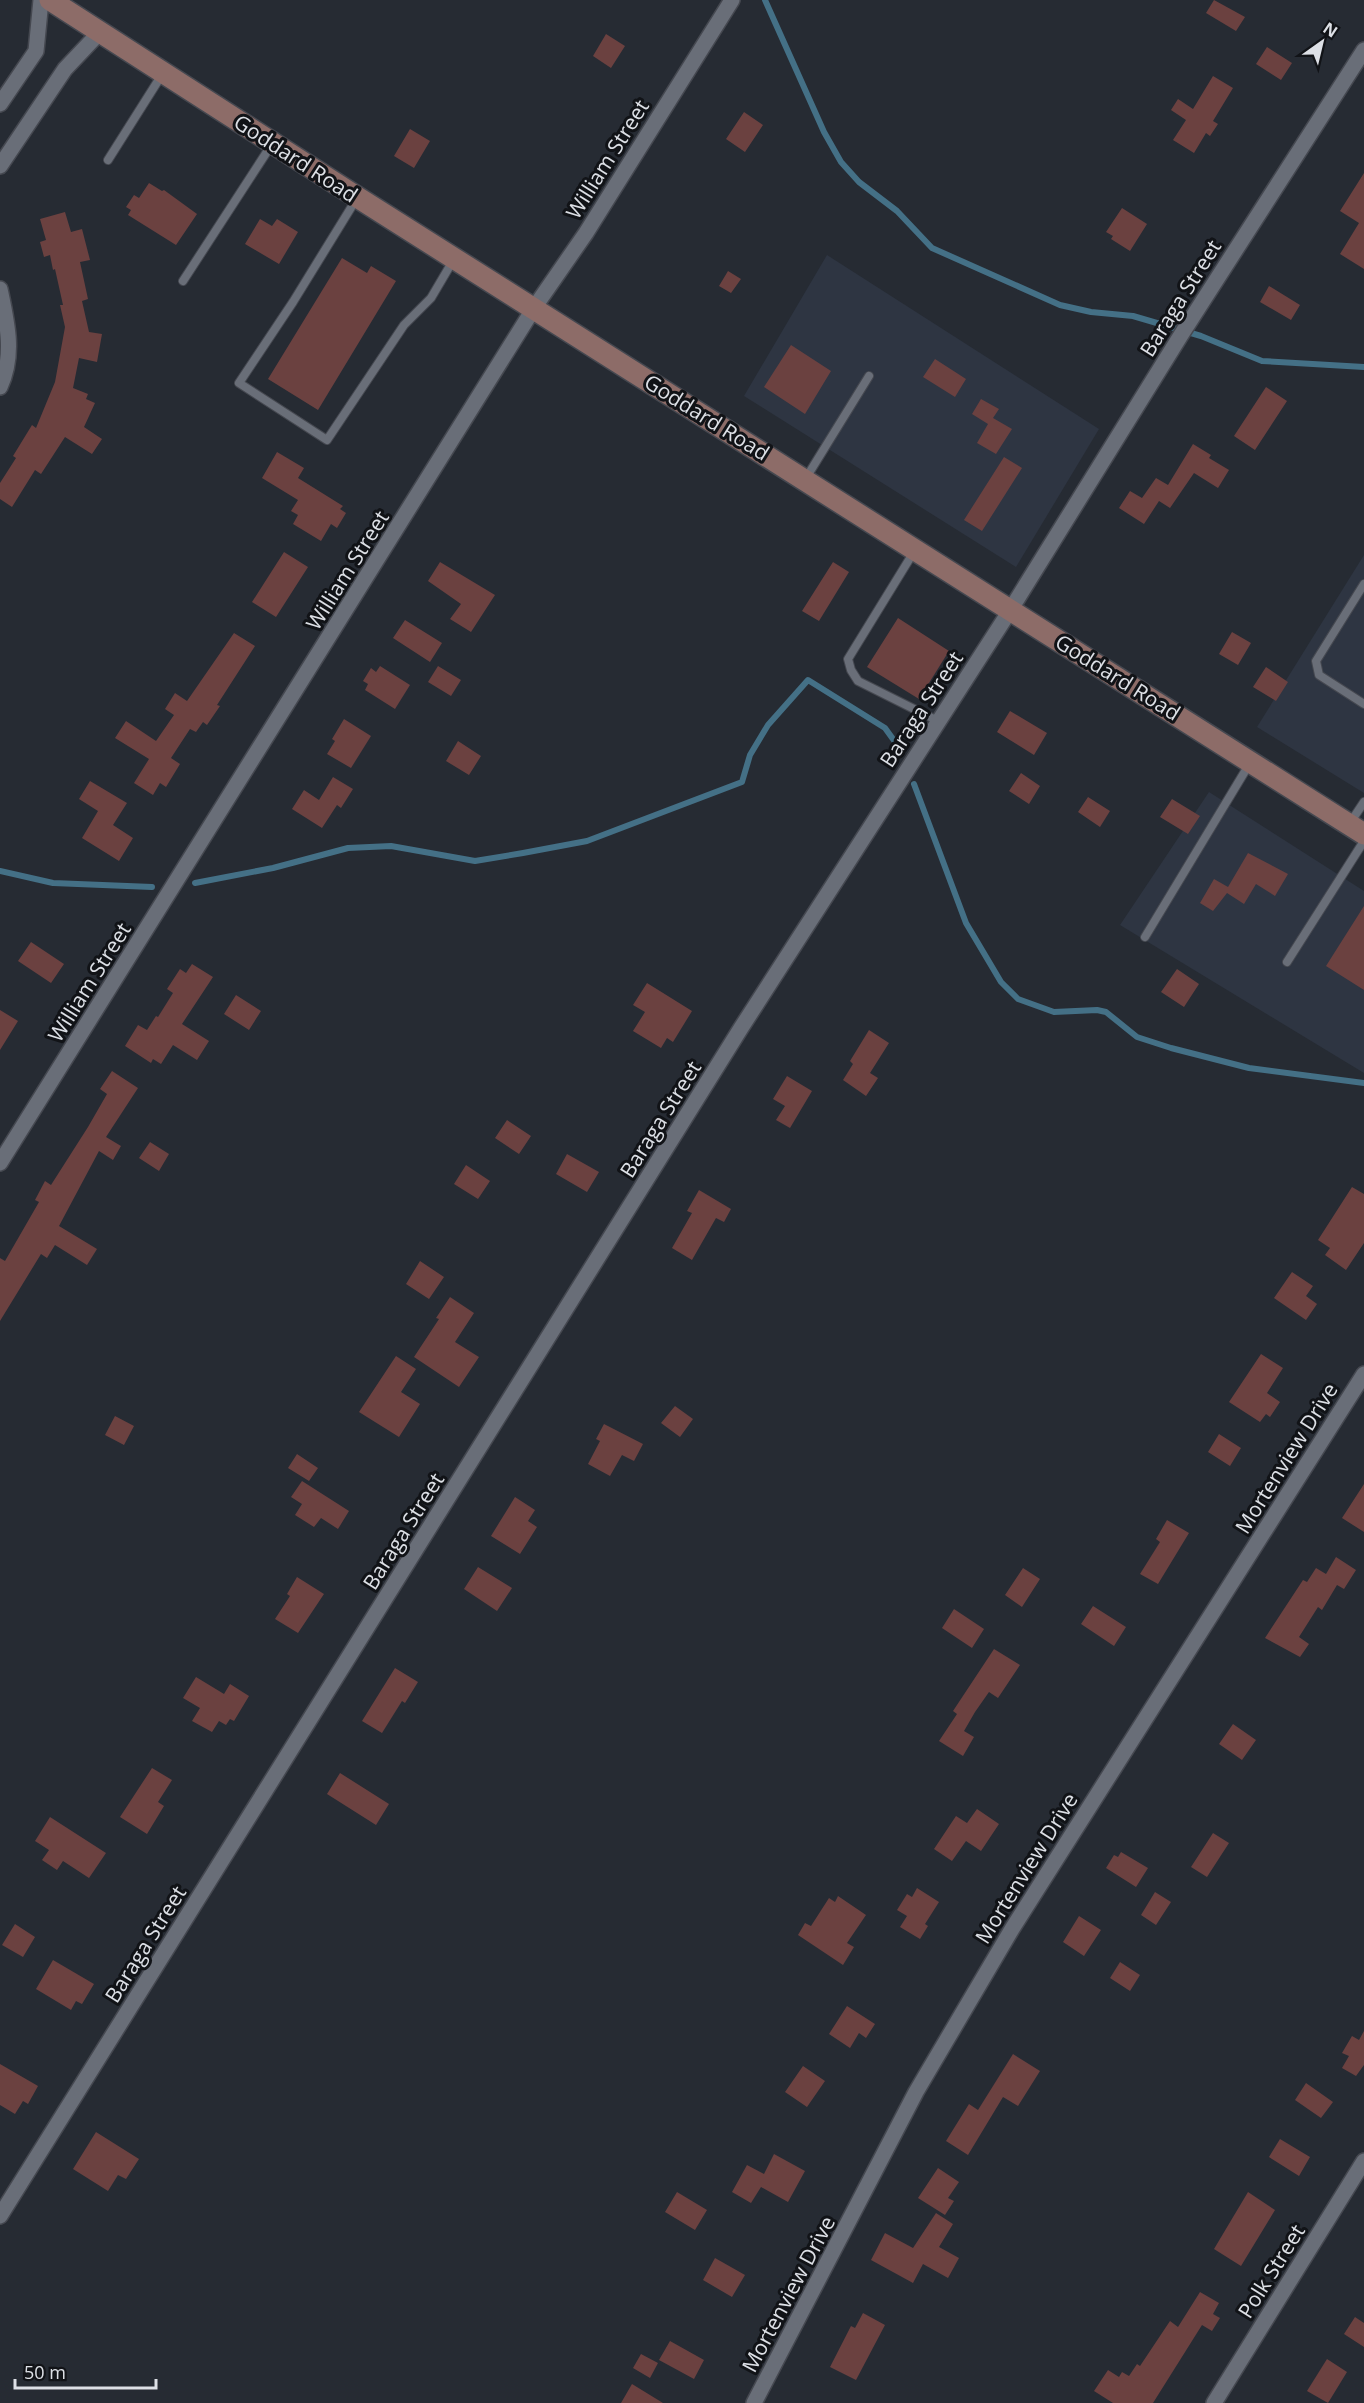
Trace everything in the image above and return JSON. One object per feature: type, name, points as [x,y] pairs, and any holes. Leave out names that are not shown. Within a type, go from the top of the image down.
[{"type":"main road","name":"Goddard Road","points":[[54,2],[357,197],[1357,829]]},
{"type":"street","name":"William Street","points":[[0,1163],[534,308],[581,241],[732,0]]},
{"type":"street","points":[[0,104],[36,51],[54,2]]},
{"type":"street","points":[[0,166],[65,69],[101,31]]},
{"type":"street","name":"Baraga Street","points":[[0,2216],[746,1022],[1011,609],[1191,319],[1364,50]]},
{"type":"street","points":[[0,289],[9,340],[9,356],[0,387]]},
{"type":"street","name":"Mortenview Drive","points":[[754,2403],[916,2092],[1013,1927],[1364,1374]]},
{"type":"street","name":"Polk Street","points":[[1214,2403],[1364,2161]]},
{"type":"lane","points":[[108,160],[164,72]]},
{"type":"lane","points":[[183,281],[273,143]]},
{"type":"lane","points":[[357,197],[293,302],[239,383],[327,440],[404,325],[431,298],[454,258]]},
{"type":"lane","points":[[805,479],[869,376]]},
{"type":"lane","points":[[916,549],[848,658],[851,670],[858,681],[938,721]]},
{"type":"lane","points":[[1364,584],[1316,661],[1319,675],[1364,704]]},
{"type":"lane","points":[[1145,937],[1251,762]]},
{"type":"lane","points":[[1357,829],[1364,802]]},
{"type":"lane","points":[[1287,962],[1364,841]]},
{"type":"shaded area","points":[[827,255],[1099,429],[1016,567],[744,396]]},
{"type":"shaded area","points":[[1364,555],[1364,793],[1257,727]]},
{"type":"shaded area","points":[[1209,792],[1364,891],[1364,1073],[1120,925]]},
{"type":"building","points":[[1214,0],[1245,17],[1236,31],[1206,13]]},
{"type":"building","points":[[606,34],[625,46],[611,68],[593,56]]},
{"type":"building","points":[[1267,47],[1292,63],[1281,80],[1256,64]]},
{"type":"building","points":[[1213,76],[1233,88],[1213,121],[1218,124],[1210,136],[1206,133],[1194,153],[1173,140],[1186,120],[1171,110],[1178,99],[1193,109]]},
{"type":"building","points":[[744,112],[763,125],[745,152],[726,139]]},
{"type":"building","points":[[410,129],[430,141],[414,168],[394,156]]},
{"type":"building","points":[[1364,173],[1364,269],[1340,254],[1359,223],[1340,211]]},
{"type":"building","points":[[149,183],[164,190],[197,214],[176,245],[128,215],[131,210],[126,207],[134,195],[139,198]]},
{"type":"building","points":[[1122,208],[1147,224],[1130,251],[1111,239],[1113,236],[1106,232]]},
{"type":"building","points":[[65,212],[71,232],[82,229],[90,260],[80,262],[88,299],[82,301],[89,332],[102,334],[97,362],[79,358],[73,388],[88,394],[86,399],[95,403],[84,427],[102,439],[92,454],[65,437],[41,474],[35,470],[12,507],[0,499],[0,483],[16,458],[13,456],[32,425],[36,428],[55,382],[65,327],[55,269],[53,270],[50,255],[44,257],[40,242],[46,240],[40,219]]},
{"type":"building","points":[[260,219],[272,226],[277,219],[298,232],[279,264],[245,244]]},
{"type":"building","points":[[342,258],[367,273],[371,266],[396,281],[318,410],[268,379]]},
{"type":"building","points":[[728,271],[741,279],[731,293],[719,286]]},
{"type":"building","points":[[1269,286],[1300,305],[1291,320],[1260,302]]},
{"type":"building","points":[[791,345],[831,371],[805,414],[764,387]]},
{"type":"building","points":[[935,359],[966,379],[955,397],[923,377]]},
{"type":"building","points":[[1266,387],[1287,401],[1255,450],[1234,436]]},
{"type":"building","points":[[981,399],[999,409],[993,418],[1012,429],[996,454],[977,443],[988,424],[972,414]]},
{"type":"building","points":[[1193,444],[1211,455],[1209,458],[1229,470],[1218,488],[1194,473],[1170,508],[1159,501],[1144,524],[1119,508],[1130,491],[1142,498],[1156,478],[1168,485]]},
{"type":"building","points":[[277,452],[304,468],[298,478],[343,506],[340,509],[346,513],[337,528],[331,524],[321,541],[293,524],[298,515],[291,511],[298,500],[262,478]]},
{"type":"building","points":[[1004,457],[1022,468],[982,531],[964,520]]},
{"type":"building","points":[[284,552],[308,567],[276,617],[252,602]]},
{"type":"building","points":[[440,562],[495,595],[471,632],[450,619],[461,604],[428,581]]},
{"type":"building","points":[[833,562],[849,572],[819,621],[802,611]]},
{"type":"building","points":[[898,618],[949,651],[919,699],[867,667]]},
{"type":"building","points":[[405,620],[442,643],[430,662],[393,638]]},
{"type":"building","points":[[1232,632],[1251,643],[1238,665],[1219,654]]},
{"type":"building","points":[[234,633],[255,646],[217,705],[220,706],[207,725],[203,722],[196,732],[190,729],[171,758],[180,764],[166,787],[160,783],[153,795],[134,783],[149,759],[115,738],[126,721],[156,741],[174,715],[165,709],[175,693],[187,701]]},
{"type":"building","points":[[380,666],[410,685],[395,709],[365,690],[368,684],[363,681],[371,668],[376,672]]},
{"type":"building","points":[[438,666],[461,680],[451,696],[428,682]]},
{"type":"building","points":[[1266,667],[1288,682],[1276,701],[1253,687]]},
{"type":"building","points":[[1010,711],[1047,733],[1034,755],[997,732]]},
{"type":"building","points":[[344,719],[371,736],[351,768],[327,754],[335,741],[332,739]]},
{"type":"building","points":[[458,741],[481,756],[469,775],[446,761]]},
{"type":"building","points":[[1021,773],[1040,786],[1029,804],[1009,791]]},
{"type":"building","points":[[333,777],[353,789],[341,808],[337,805],[322,828],[292,809],[304,790],[319,800]]},
{"type":"building","points":[[90,781],[127,803],[113,825],[133,838],[119,861],[82,838],[98,811],[79,799]]},
{"type":"building","points":[[1088,797],[1110,811],[1100,827],[1078,812]]},
{"type":"building","points":[[1172,799],[1200,816],[1188,834],[1160,817]]},
{"type":"building","points":[[1248,853],[1288,874],[1275,896],[1256,884],[1244,904],[1227,893],[1213,911],[1200,903],[1214,879],[1228,887]]},
{"type":"building","points":[[1364,906],[1364,990],[1326,966]]},
{"type":"building","points":[[31,942],[64,964],[51,983],[18,961]]},
{"type":"building","points":[[192,964],[213,977],[182,1024],[209,1041],[197,1060],[173,1045],[161,1064],[153,1059],[151,1063],[125,1046],[138,1025],[147,1030],[156,1016],[158,1017],[173,993],[167,989],[180,969],[186,973]]},
{"type":"building","points":[[1177,969],[1199,984],[1184,1007],[1161,992]]},
{"type":"building","points":[[647,983],[692,1011],[673,1042],[667,1038],[661,1048],[633,1031],[645,1012],[633,1005]]},
{"type":"building","points":[[236,995],[261,1011],[249,1030],[224,1014]]},
{"type":"building","points":[[0,1010],[18,1021],[0,1050]]},
{"type":"building","points":[[869,1030],[889,1043],[870,1073],[878,1078],[866,1096],[843,1080],[853,1064],[850,1061]]},
{"type":"building","points":[[112,1071],[138,1088],[106,1137],[121,1146],[113,1160],[99,1151],[59,1226],[97,1249],[87,1265],[55,1245],[47,1258],[41,1254],[0,1321],[0,1258],[5,1261],[39,1202],[35,1200],[45,1181],[51,1185],[88,1127],[107,1094],[100,1089]]},
{"type":"building","points":[[787,1076],[812,1091],[790,1128],[776,1120],[785,1106],[773,1099]]},
{"type":"building","points":[[507,1120],[531,1136],[519,1154],[495,1138]]},
{"type":"building","points":[[150,1142],[169,1154],[159,1171],[139,1158]]},
{"type":"building","points":[[567,1154],[599,1172],[587,1192],[556,1174]]},
{"type":"building","points":[[466,1165],[490,1181],[478,1199],[454,1184]]},
{"type":"building","points":[[1352,1187],[1364,1194],[1364,1243],[1346,1270],[1325,1255],[1330,1248],[1318,1240]]},
{"type":"building","points":[[699,1190],[731,1209],[724,1222],[716,1218],[692,1260],[672,1248],[692,1213],[687,1211]]},
{"type":"building","points":[[420,1261],[444,1277],[429,1299],[406,1284]]},
{"type":"building","points":[[1292,1272],[1313,1286],[1306,1296],[1317,1304],[1306,1320],[1274,1298]]},
{"type":"building","points":[[450,1297],[474,1313],[455,1342],[479,1357],[459,1387],[414,1357],[439,1319],[436,1318]]},
{"type":"building","points":[[1261,1354],[1283,1368],[1267,1393],[1280,1402],[1270,1417],[1266,1414],[1260,1422],[1229,1402]]},
{"type":"building","points":[[396,1356],[416,1369],[401,1392],[420,1404],[399,1437],[359,1412]]},
{"type":"building","points":[[675,1406],[693,1419],[680,1437],[661,1423]]},
{"type":"building","points":[[115,1416],[134,1426],[124,1445],[105,1435]]},
{"type":"building","points":[[604,1424],[643,1444],[634,1461],[622,1455],[610,1476],[588,1464],[600,1441],[596,1439]]},
{"type":"building","points":[[1219,1434],[1241,1448],[1230,1466],[1208,1452]]},
{"type":"building","points":[[297,1454],[318,1468],[309,1481],[288,1468]]},
{"type":"building","points":[[302,1481],[349,1511],[338,1529],[321,1518],[314,1527],[295,1515],[302,1504],[291,1497]]},
{"type":"building","points":[[1364,1484],[1364,1532],[1342,1518]]},
{"type":"building","points":[[515,1497],[535,1510],[528,1521],[537,1527],[520,1554],[491,1536]]},
{"type":"building","points":[[1167,1520],[1189,1533],[1158,1584],[1140,1574],[1160,1542],[1156,1539]]},
{"type":"building","points":[[1336,1557],[1356,1570],[1344,1589],[1337,1585],[1322,1610],[1318,1607],[1299,1637],[1309,1644],[1300,1657],[1265,1638],[1303,1580],[1307,1582],[1316,1568],[1326,1574]]},
{"type":"building","points":[[478,1567],[512,1588],[497,1611],[464,1589]]},
{"type":"building","points":[[1023,1568],[1040,1579],[1022,1607],[1005,1595]]},
{"type":"building","points":[[297,1577],[324,1594],[298,1633],[275,1619],[290,1596],[287,1594]]},
{"type":"building","points":[[1093,1606],[1126,1627],[1114,1646],[1081,1624]]},
{"type":"building","points":[[954,1609],[984,1629],[972,1648],[942,1628]]},
{"type":"building","points":[[994,1649],[1020,1665],[998,1698],[989,1692],[975,1712],[964,1731],[974,1737],[963,1756],[939,1741],[957,1714],[953,1711]]},
{"type":"building","points":[[395,1668],[418,1682],[405,1703],[402,1701],[382,1733],[362,1721]]},
{"type":"building","points":[[196,1677],[224,1694],[230,1684],[249,1696],[234,1721],[230,1719],[226,1725],[219,1721],[212,1732],[192,1721],[200,1708],[183,1698]]},
{"type":"building","points":[[1233,1724],[1256,1740],[1242,1760],[1219,1744]]},
{"type":"building","points":[[152,1768],[172,1780],[158,1802],[164,1806],[147,1834],[120,1817]]},
{"type":"building","points":[[340,1773],[389,1804],[376,1825],[327,1794]]},
{"type":"building","points":[[977,1809],[999,1824],[981,1851],[966,1841],[952,1861],[934,1849],[956,1816],[967,1823]]},
{"type":"building","points":[[50,1817],[106,1853],[89,1878],[63,1861],[57,1870],[42,1860],[49,1850],[35,1841]]},
{"type":"building","points":[[1213,1833],[1229,1843],[1207,1877],[1191,1867]]},
{"type":"building","points":[[1121,1852],[1148,1868],[1136,1887],[1106,1868],[1114,1855],[1118,1857]]},
{"type":"building","points":[[917,1888],[939,1902],[925,1924],[928,1926],[920,1939],[900,1927],[907,1916],[897,1910],[907,1894],[912,1897]]},
{"type":"building","points":[[1155,1892],[1171,1902],[1156,1925],[1141,1915]]},
{"type":"building","points":[[838,1896],[866,1915],[847,1943],[854,1947],[843,1965],[798,1935],[805,1923],[811,1926],[829,1898],[835,1902]]},
{"type":"building","points":[[1079,1916],[1101,1930],[1084,1956],[1063,1942]]},
{"type":"building","points":[[15,1924],[35,1937],[23,1957],[2,1945]]},
{"type":"building","points":[[53,1960],[94,1984],[82,2004],[76,2001],[71,2010],[36,1989]]},
{"type":"building","points":[[1120,1962],[1140,1975],[1130,1991],[1110,1978]]},
{"type":"building","points":[[847,2006],[875,2024],[866,2038],[859,2033],[850,2048],[829,2034]]},
{"type":"building","points":[[1364,2031],[1364,2065],[1356,2076],[1342,2068],[1349,2056],[1342,2053],[1352,2036],[1359,2040]]},
{"type":"building","points":[[1013,2054],[1040,2071],[1018,2106],[1003,2097],[968,2155],[946,2141],[969,2104],[978,2110]]},
{"type":"building","points":[[0,2064],[38,2086],[28,2104],[23,2101],[15,2114],[0,2105]]},
{"type":"building","points":[[803,2066],[825,2081],[807,2107],[785,2092]]},
{"type":"building","points":[[1306,2083],[1333,2102],[1321,2118],[1295,2100]]},
{"type":"building","points":[[96,2132],[139,2159],[126,2179],[118,2175],[108,2191],[73,2169]]},
{"type":"building","points":[[1280,2139],[1310,2157],[1299,2176],[1269,2157]]},
{"type":"building","points":[[774,2154],[805,2171],[788,2202],[761,2187],[751,2203],[732,2192],[747,2165],[764,2174]]},
{"type":"building","points":[[938,2168],[959,2182],[948,2198],[954,2201],[945,2215],[918,2198]]},
{"type":"building","points":[[677,2192],[707,2210],[695,2230],[665,2212]]},
{"type":"building","points":[[1248,2192],[1275,2210],[1241,2266],[1214,2249]]},
{"type":"building","points":[[936,2213],[953,2224],[939,2247],[959,2258],[948,2278],[923,2264],[913,2283],[871,2260],[885,2233],[913,2248]]},
{"type":"building","points":[[715,2258],[745,2275],[732,2297],[703,2280]]},
{"type":"building","points":[[1200,2292],[1219,2303],[1213,2314],[1220,2318],[1212,2331],[1202,2325],[1153,2403],[1113,2403],[1094,2391],[1108,2370],[1119,2377],[1122,2372],[1129,2376],[1137,2364],[1140,2366],[1170,2321],[1178,2327]]},
{"type":"building","points":[[863,2313],[885,2325],[856,2380],[830,2367],[851,2326],[855,2328]]},
{"type":"building","points":[[1355,2317],[1364,2323],[1364,2347],[1344,2334]]},
{"type":"building","points":[[670,2341],[704,2360],[694,2379],[659,2360]]},
{"type":"building","points":[[641,2354],[658,2363],[650,2378],[633,2368]]},
{"type":"building","points":[[1327,2359],[1347,2372],[1328,2403],[1307,2391]]},
{"type":"building","points":[[632,2384],[663,2403],[621,2403]]},
{"type":"waterway","points":[[765,0],[824,132],[841,162],[859,182],[897,211],[932,248],[1060,305],[1091,312],[1133,316],[1201,336],[1262,361],[1364,367]]},
{"type":"waterway","points":[[195,883],[273,868],[348,848],[391,846],[475,861],[587,841],[742,782],[750,755],[768,725],[808,680],[885,728],[898,746]]},
{"type":"waterway","points":[[914,784],[966,923],[1001,982],[1018,999],[1054,1012],[1097,1010],[1106,1012],[1137,1037],[1249,1068],[1364,1083]]},
{"type":"waterway","points":[[0,871],[53,883],[152,887]]}]
